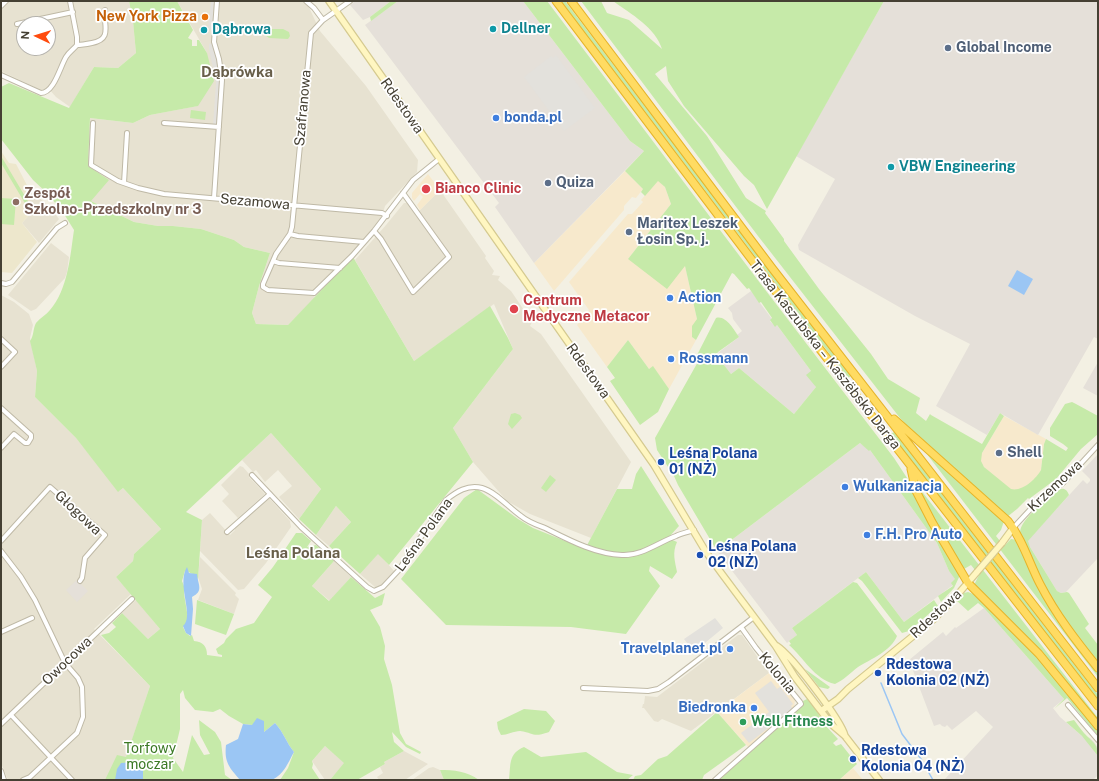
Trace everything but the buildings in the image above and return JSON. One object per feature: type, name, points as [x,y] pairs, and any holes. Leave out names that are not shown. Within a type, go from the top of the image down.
[{"type":"highway","name":"Trasa Kaszubska – Kaszëbskô Darga","points":[[556,1],[739,244],[1098,706]]},
{"type":"highway","name":"Trasa Kaszubska – Kaszëbskô Darga","points":[[571,1],[768,261],[1098,688]]},
{"type":"highway","points":[[880,407],[1008,521],[1022,544],[1039,583],[1054,609],[1098,668]]},
{"type":"highway","points":[[910,465],[916,491],[968,583],[1039,654],[1098,726]]},
{"type":"street","points":[[1,6],[6,1]]},
{"type":"street","points":[[70,1],[77,37],[76,46]]},
{"type":"street","points":[[214,198],[222,77],[214,42],[217,1]]},
{"type":"street","points":[[306,1],[314,8],[323,20]]},
{"type":"street","name":"Rdestowa","points":[[328,1],[654,465],[710,557],[775,645],[795,677],[831,724],[845,736],[879,780]]},
{"type":"street","name":"Szafranowa","points":[[350,1],[313,29],[310,38],[292,227],[290,234],[273,261],[263,287],[268,290],[314,293],[340,268],[374,231],[387,216],[413,180],[439,159]]},
{"type":"street","points":[[1,75],[41,93],[45,93],[50,89],[66,56],[76,46],[101,40],[106,30],[104,17],[105,10]]},
{"type":"street","points":[[54,16],[73,12]]},
{"type":"street","points":[[164,122],[219,127]]},
{"type":"street","name":"Sezamowa","points":[[93,123],[91,165],[114,179],[124,183],[164,194],[382,213],[387,216]]},
{"type":"street","points":[[124,183],[128,133]]},
{"type":"street","points":[[374,231],[381,239],[413,292],[449,257],[403,193]]},
{"type":"street","points":[[1,283],[6,284],[12,282],[57,228],[65,223]]},
{"type":"street","points":[[290,234],[364,242]]},
{"type":"street","points":[[273,261],[278,263],[340,268]]},
{"type":"street","points":[[1,339],[15,352],[1,367]]},
{"type":"street","points":[[1,408],[31,435],[31,438],[28,443],[25,443],[14,434],[1,448]]},
{"type":"street","name":"Krzemowa","points":[[1013,528],[1039,500],[1063,483],[1098,445]]},
{"type":"street","name":"Leśna Polana","points":[[252,475],[301,527],[367,587],[374,591],[383,587],[398,571],[446,500],[455,492],[468,487],[487,490],[520,516],[537,525],[593,549],[622,555],[635,554],[676,536],[694,530]]},
{"type":"street","name":"Głogowa","points":[[1,541],[50,487],[105,535],[85,558],[80,581]]},
{"type":"street","points":[[227,532],[270,494]]},
{"type":"street","name":"Rdestowa","points":[[821,711],[838,694],[848,689],[934,619],[968,583],[1013,528]]},
{"type":"street","points":[[1,551],[21,577],[35,600],[65,663],[78,678],[82,687],[82,721],[77,733],[30,777],[23,780]]},
{"type":"street","name":"Owocowa","points":[[1,724],[132,599]]},
{"type":"street","points":[[584,688],[641,692],[658,689],[754,617]]},
{"type":"street","points":[[1,632],[32,618]]},
{"type":"street","name":"Kolonia","points":[[715,780],[801,704],[741,627]]},
{"type":"street","name":"Rdestowa","points":[[775,645],[780,648],[796,665],[838,720],[845,736]]},
{"type":"street","points":[[1068,705],[1098,740]]},
{"type":"street","points":[[11,715],[72,780]]},
{"type":"street","points":[[1,771],[4,780]]},
{"type":"shaded area","points":[[1,1],[129,1],[133,21],[136,53],[118,68],[94,67],[70,107],[56,97],[48,88],[41,90],[1,71]]},
{"type":"shaded area","points":[[177,1],[306,1],[320,31],[366,86],[418,160],[417,172],[385,206],[381,219],[349,256],[313,292],[315,298],[288,325],[256,324],[252,313],[270,253],[244,247],[234,240],[201,229],[158,226],[134,222],[91,201],[88,166],[90,118],[133,123],[150,115],[197,106],[207,53]]},
{"type":"shaded area","points":[[214,1],[212,29],[208,28],[211,2]]},
{"type":"shaded area","points":[[355,1],[391,1],[370,17],[363,20],[350,5]]},
{"type":"shaded area","points":[[398,1],[523,1],[630,141],[644,151],[534,263],[495,207],[499,203],[365,25]]},
{"type":"shaded area","points":[[884,1],[1098,1],[1098,339],[1094,337],[1038,435],[1000,413],[987,435],[936,406],[970,344],[915,316],[799,250],[798,245],[835,179],[796,156]]},
{"type":"shaded area","points":[[212,43],[220,72],[217,125],[213,125],[216,83],[209,49],[209,44]]},
{"type":"shaded area","points":[[556,55],[595,108],[564,131],[524,77],[551,56],[553,58]]},
{"type":"shaded area","name":"Zespół Szkolno-Przedszkolny nr 3","points":[[1,151],[9,163],[16,164],[30,191],[30,214],[22,223],[37,242],[12,273],[1,272]]},
{"type":"shaded area","points":[[625,171],[643,189],[636,198],[632,197],[624,206],[624,210],[554,291],[534,263]]},
{"type":"shaded area","points":[[428,174],[440,190],[420,210],[417,205],[423,197],[420,194],[414,201],[412,198],[412,193]]},
{"type":"shaded area","points":[[658,180],[665,187],[671,204],[628,259],[685,266],[697,319],[692,337],[696,340],[669,389],[653,367],[649,369],[628,340],[607,367],[577,325],[589,310],[569,282],[628,214],[632,214],[643,202],[641,200]]},
{"type":"shaded area","points":[[440,190],[486,256],[485,258],[494,271],[492,275],[500,276],[498,280],[511,291],[532,322],[530,326],[541,334],[631,462],[591,538],[530,514],[507,501],[473,462],[453,428],[513,349],[494,304],[414,361],[355,260],[404,203],[407,203],[416,214]]},
{"type":"shaded area","points":[[30,191],[58,213],[56,215],[59,219],[39,243],[22,223],[30,214]]},
{"type":"shaded area","points":[[51,243],[69,257],[67,272],[65,278],[36,309],[31,311],[8,295]]},
{"type":"shaded area","points":[[751,291],[772,319],[770,321],[775,326],[777,325],[811,371],[816,387],[794,414],[739,368],[731,374],[715,355],[739,337],[737,335],[742,331],[733,319],[732,313],[728,308]]},
{"type":"shaded area","points":[[1,295],[14,302],[29,314],[33,325],[30,338],[37,371],[35,397],[76,438],[119,491],[123,488],[161,529],[134,554],[133,561],[116,577],[131,594],[94,629],[150,686],[126,758],[107,780],[8,780],[1,763]]},
{"type":"shaded area","points":[[1098,362],[1098,396],[1083,388]]},
{"type":"shaded area","points":[[1004,416],[1046,439],[1041,470],[1034,483],[1015,502],[962,442],[982,453]]},
{"type":"shaded area","points":[[271,433],[321,489],[299,519],[279,497],[292,486],[278,470],[265,482],[256,470],[253,472],[242,460]]},
{"type":"shaded area","points":[[860,443],[870,450],[937,543],[949,571],[956,579],[953,585],[904,622],[866,572],[792,628],[797,635],[787,643],[717,551]]},
{"type":"shaded area","points":[[1098,454],[1098,558],[1066,592],[1061,593],[1057,591],[1027,541],[1083,480],[1087,484],[1090,481],[1090,479],[1082,471]]},
{"type":"shaded area","points":[[240,466],[243,467],[250,475],[249,477],[265,494],[238,518],[222,501],[229,494],[221,485]]},
{"type":"shaded area","points":[[269,498],[290,521],[291,527],[266,563],[244,589],[238,590],[200,551],[202,520],[210,513],[230,535],[235,528]]},
{"type":"shaded area","points":[[336,506],[351,522],[329,546],[316,535]]},
{"type":"shaded area","points":[[378,553],[395,572],[381,587],[375,587],[360,574]]},
{"type":"shaded area","points":[[200,557],[236,593],[235,595],[239,599],[234,614],[198,600],[202,589],[198,577]]},
{"type":"shaded area","points":[[334,561],[351,577],[330,601],[312,586]]},
{"type":"shaded area","points":[[77,580],[88,591],[77,602],[66,590]]},
{"type":"shaded area","points":[[136,600],[160,629],[148,639],[122,613]]},
{"type":"shaded area","points":[[984,608],[1064,699],[1053,708],[1060,717],[1082,736],[1090,738],[1098,748],[1098,775],[1093,780],[944,780],[993,727],[976,711],[952,730],[947,725],[945,727],[940,724],[934,726],[909,660],[943,632],[946,636],[955,627],[956,628]]},
{"type":"shaded area","points":[[715,618],[723,628],[694,652],[684,639]]},
{"type":"shaded area","points":[[738,635],[742,635],[769,673],[691,731],[662,719],[658,722],[654,721],[644,708],[642,708],[645,696],[657,697]]},
{"type":"shaded area","points":[[769,673],[772,678],[795,699],[794,709],[749,748],[717,712]]},
{"type":"shaded area","points":[[771,681],[777,689],[780,687],[784,692],[793,704],[791,706],[793,709],[749,743],[741,733],[769,712],[755,693]]},
{"type":"shaded area","points":[[325,746],[345,763],[330,780],[325,780],[312,761]]},
{"type":"shaded area","points":[[404,751],[428,764],[405,780],[379,780],[377,777],[383,773],[380,767],[385,764],[384,762]]},
{"type":"shaded area","points":[[433,767],[440,770],[444,780],[412,780],[429,768]]},
{"type":"shaded area","points":[[853,768],[863,780],[839,780]]},
{"type":"green space","name":"Torfowy moczar","points":[[129,1],[177,1],[193,30],[188,38],[192,40],[192,46],[197,46],[197,40],[199,40],[207,53],[214,81],[198,106],[150,115],[133,123],[90,118],[88,166],[109,180],[91,201],[134,222],[158,226],[201,229],[234,240],[244,247],[270,253],[252,313],[256,324],[288,325],[353,257],[414,361],[490,306],[513,349],[453,428],[473,462],[389,565],[378,554],[360,574],[329,546],[351,522],[336,506],[316,535],[299,519],[321,489],[271,433],[186,512],[202,520],[198,580],[196,574],[185,571],[182,581],[188,618],[183,627],[186,633],[190,636],[192,635],[194,641],[200,642],[204,645],[207,655],[222,657],[222,655],[218,654],[216,649],[224,643],[236,629],[254,623],[272,597],[258,585],[273,567],[296,533],[302,533],[311,541],[307,547],[316,545],[334,561],[312,586],[329,601],[351,577],[375,598],[385,593],[382,605],[370,610],[380,627],[385,646],[384,659],[392,685],[400,733],[406,744],[421,752],[420,754],[406,747],[392,732],[394,742],[404,751],[357,780],[330,780],[344,763],[325,746],[312,761],[312,768],[320,780],[280,780],[288,768],[294,752],[275,723],[264,732],[252,725],[243,724],[220,709],[213,712],[195,710],[185,698],[183,690],[180,694],[180,729],[173,758],[183,772],[192,735],[204,755],[210,754],[200,735],[199,720],[215,732],[221,742],[225,775],[232,780],[105,780],[117,755],[126,757],[150,686],[101,635],[109,633],[116,627],[112,623],[122,613],[148,639],[160,629],[116,577],[133,561],[134,554],[161,529],[123,488],[118,492],[76,438],[35,397],[37,371],[30,341],[36,323],[50,310],[61,292],[67,272],[74,230],[64,214],[48,194],[33,180],[1,139],[1,87],[9,83],[69,108],[94,67],[118,68],[136,53],[133,21]]},
{"type":"green space","points":[[391,1],[398,1],[371,21],[370,17]]},
{"type":"green space","points":[[523,1],[547,1],[894,458],[909,481],[938,540],[960,575],[954,588],[941,602],[938,596],[953,586],[951,583],[955,579],[949,571],[937,543],[870,450],[869,451],[860,443],[717,551],[674,476],[657,450],[655,438],[699,360],[696,357],[716,318],[726,321],[739,337],[716,355],[731,374],[739,368],[794,414],[816,387],[806,375],[811,371],[777,325],[775,327],[770,320],[772,318],[761,302],[759,303],[749,288],[747,289],[734,274],[732,273],[696,340],[692,337],[692,326],[697,319],[685,266],[667,289],[628,259],[671,204],[665,187],[658,181],[645,196],[641,192],[643,189],[625,171],[644,151],[630,141]]},
{"type":"green space","points":[[561,1],[565,1],[851,376],[848,378]]},
{"type":"green space","points":[[581,1],[601,1],[607,13],[629,20],[662,49],[659,41],[649,28],[635,16],[613,1],[884,1],[767,209],[754,185],[744,176],[684,106],[668,81],[666,66],[655,74],[707,136],[746,198],[766,211],[765,213],[784,241],[819,289],[871,354],[888,379],[920,398],[916,413],[926,421],[930,414],[982,444],[1000,413],[1004,416],[982,453],[981,461],[984,467],[1011,489],[1020,489],[1024,487],[1039,474],[1046,439],[1066,451],[1068,448],[1050,436],[1050,428],[1065,404],[1072,402],[1098,416],[1098,434],[1081,449],[1056,479],[1029,499],[1028,498],[1007,517],[914,433],[900,418],[758,236]]},
{"type":"green space","points":[[268,29],[283,29],[289,32],[290,36],[288,39],[269,38],[265,35]]},
{"type":"green space","points":[[191,110],[206,112],[205,120],[190,118]]},
{"type":"green space","points":[[1,156],[29,203],[26,205],[1,163]]},
{"type":"green space","points":[[1,198],[16,199],[14,225],[1,224]]},
{"type":"green space","points":[[628,340],[649,369],[653,366],[669,389],[658,412],[640,425],[610,381],[615,378],[607,367]]},
{"type":"green space","points":[[515,413],[520,415],[522,418],[512,429],[508,424],[511,414]]},
{"type":"green space","points":[[894,432],[1098,695],[1098,700],[891,434]]},
{"type":"green space","points":[[923,449],[1004,521],[1001,530],[996,536],[1004,546],[1011,539],[1017,540],[1066,632],[1098,672],[1098,677]]},
{"type":"green space","points":[[641,466],[679,526],[668,538],[677,542],[674,553],[677,572],[672,579],[650,566],[649,571],[660,586],[626,634],[571,627],[446,625],[401,579],[464,498],[477,489],[533,528],[585,549],[617,489],[632,489],[636,474]]},
{"type":"green space","points":[[550,475],[556,480],[546,492],[541,488]]},
{"type":"green space","points":[[918,489],[920,489],[1098,718],[1098,722],[974,585],[979,575],[971,565],[964,569],[936,526]]},
{"type":"green space","points":[[1060,489],[1066,490],[1069,495],[1028,541],[1030,547],[1057,591],[1061,593],[1069,593],[1089,624],[1085,628],[1098,645],[1098,665],[1069,627],[1049,597],[1020,533],[1021,527],[1030,515]]},
{"type":"green space","points":[[866,572],[904,622],[934,600],[938,606],[909,631],[902,633],[862,581],[858,578]]},
{"type":"green space","points":[[853,582],[857,583],[897,636],[885,650],[835,684],[821,678],[815,673],[789,645],[791,644],[789,641],[797,635],[792,628]]},
{"type":"green space","points":[[968,592],[976,595],[1042,661],[1098,729],[1098,736],[1067,698],[1054,709],[1064,699],[984,608],[978,603],[968,611],[957,601],[964,593]]},
{"type":"green space","points":[[197,600],[234,614],[226,635],[195,624]]},
{"type":"green space","points":[[805,669],[830,687],[828,689],[819,687]]},
{"type":"green space","points":[[807,699],[815,708],[825,725],[838,739],[833,743],[836,746],[841,744],[857,764],[839,780],[719,780],[802,706],[803,701]]},
{"type":"green space","points":[[524,709],[546,711],[555,721],[549,732],[536,735],[520,731],[501,735],[497,722]]},
{"type":"green space","points":[[717,712],[746,745],[704,775],[702,780],[633,780],[635,776],[641,775],[658,759],[667,756]]},
{"type":"green space","points":[[1074,720],[1096,745],[1098,756],[1082,736],[1066,722]]},
{"type":"green space","points":[[524,747],[541,757],[586,752],[617,772],[633,775],[627,780],[509,780],[511,760],[515,753]]},
{"type":"green space","points":[[440,770],[460,772],[479,780],[444,780]]},
{"type":"water","points":[[1017,270],[1033,279],[1024,295],[1008,286]]},
{"type":"water","points":[[187,567],[189,573],[197,574],[199,587],[196,595],[192,597],[193,609],[191,636],[186,633],[183,626],[187,615],[183,582]]},
{"type":"water","points":[[257,718],[264,721],[264,732],[275,723],[294,752],[288,764],[276,778],[272,780],[240,780],[228,765],[226,745],[238,739],[243,724],[252,725]]},
{"type":"water","points":[[135,762],[143,768],[143,780],[115,780],[117,769],[121,763]]},
{"type":"waterway","points":[[881,683],[902,734],[921,759],[933,780]]},
{"type":"place","name":"New York Pizza","points":[[205,17]]},
{"type":"place","name":"Dellner","points":[[493,29]]},
{"type":"place","name":"Dąbrowa","points":[[204,30]]},
{"type":"place","name":"Global Income","points":[[948,48]]},
{"type":"place","name":"bonda.pl","points":[[496,118]]},
{"type":"place","name":"VBW Engineering","points":[[891,167]]},
{"type":"place","name":"Quiza","points":[[548,183]]},
{"type":"place","name":"Bianco Clinic","points":[[426,189]]},
{"type":"place","name":"Zespół Szkolno-Przedszkolny nr 3","points":[[16,202]]},
{"type":"place","name":"Maritex Leszek Łosin Sp. j.","points":[[629,232]]},
{"type":"place","name":"Action","points":[[670,298]]},
{"type":"place","name":"Centrum Medyczne Metacor","points":[[514,309]]},
{"type":"place","name":"Rossmann","points":[[671,359]]},
{"type":"place","name":"Shell","points":[[999,453]]},
{"type":"place","name":"Leśna Polana 01 (NŻ)","points":[[661,462]]},
{"type":"place","name":"Wulkanizacja","points":[[845,487]]},
{"type":"place","name":"F.H. Pro Auto","points":[[867,535]]},
{"type":"place","name":"Leśna Polana 02 (NŻ)","points":[[700,555]]},
{"type":"place","name":"Travelplanet.pl","points":[[730,649]]},
{"type":"place","name":"Rdestowa Kolonia 02 (NŻ)","points":[[878,673]]},
{"type":"place","name":"Biedronka","points":[[754,708]]},
{"type":"place","name":"Well Fitness","points":[[743,722]]},
{"type":"place","name":"Rdestowa Kolonia 04 (NŻ)","points":[[853,759]]},
{"type":"district","name":"Dąbrówka","points":[[237,72]]},
{"type":"district","name":"Leśna Polana","points":[[293,553]]}]
